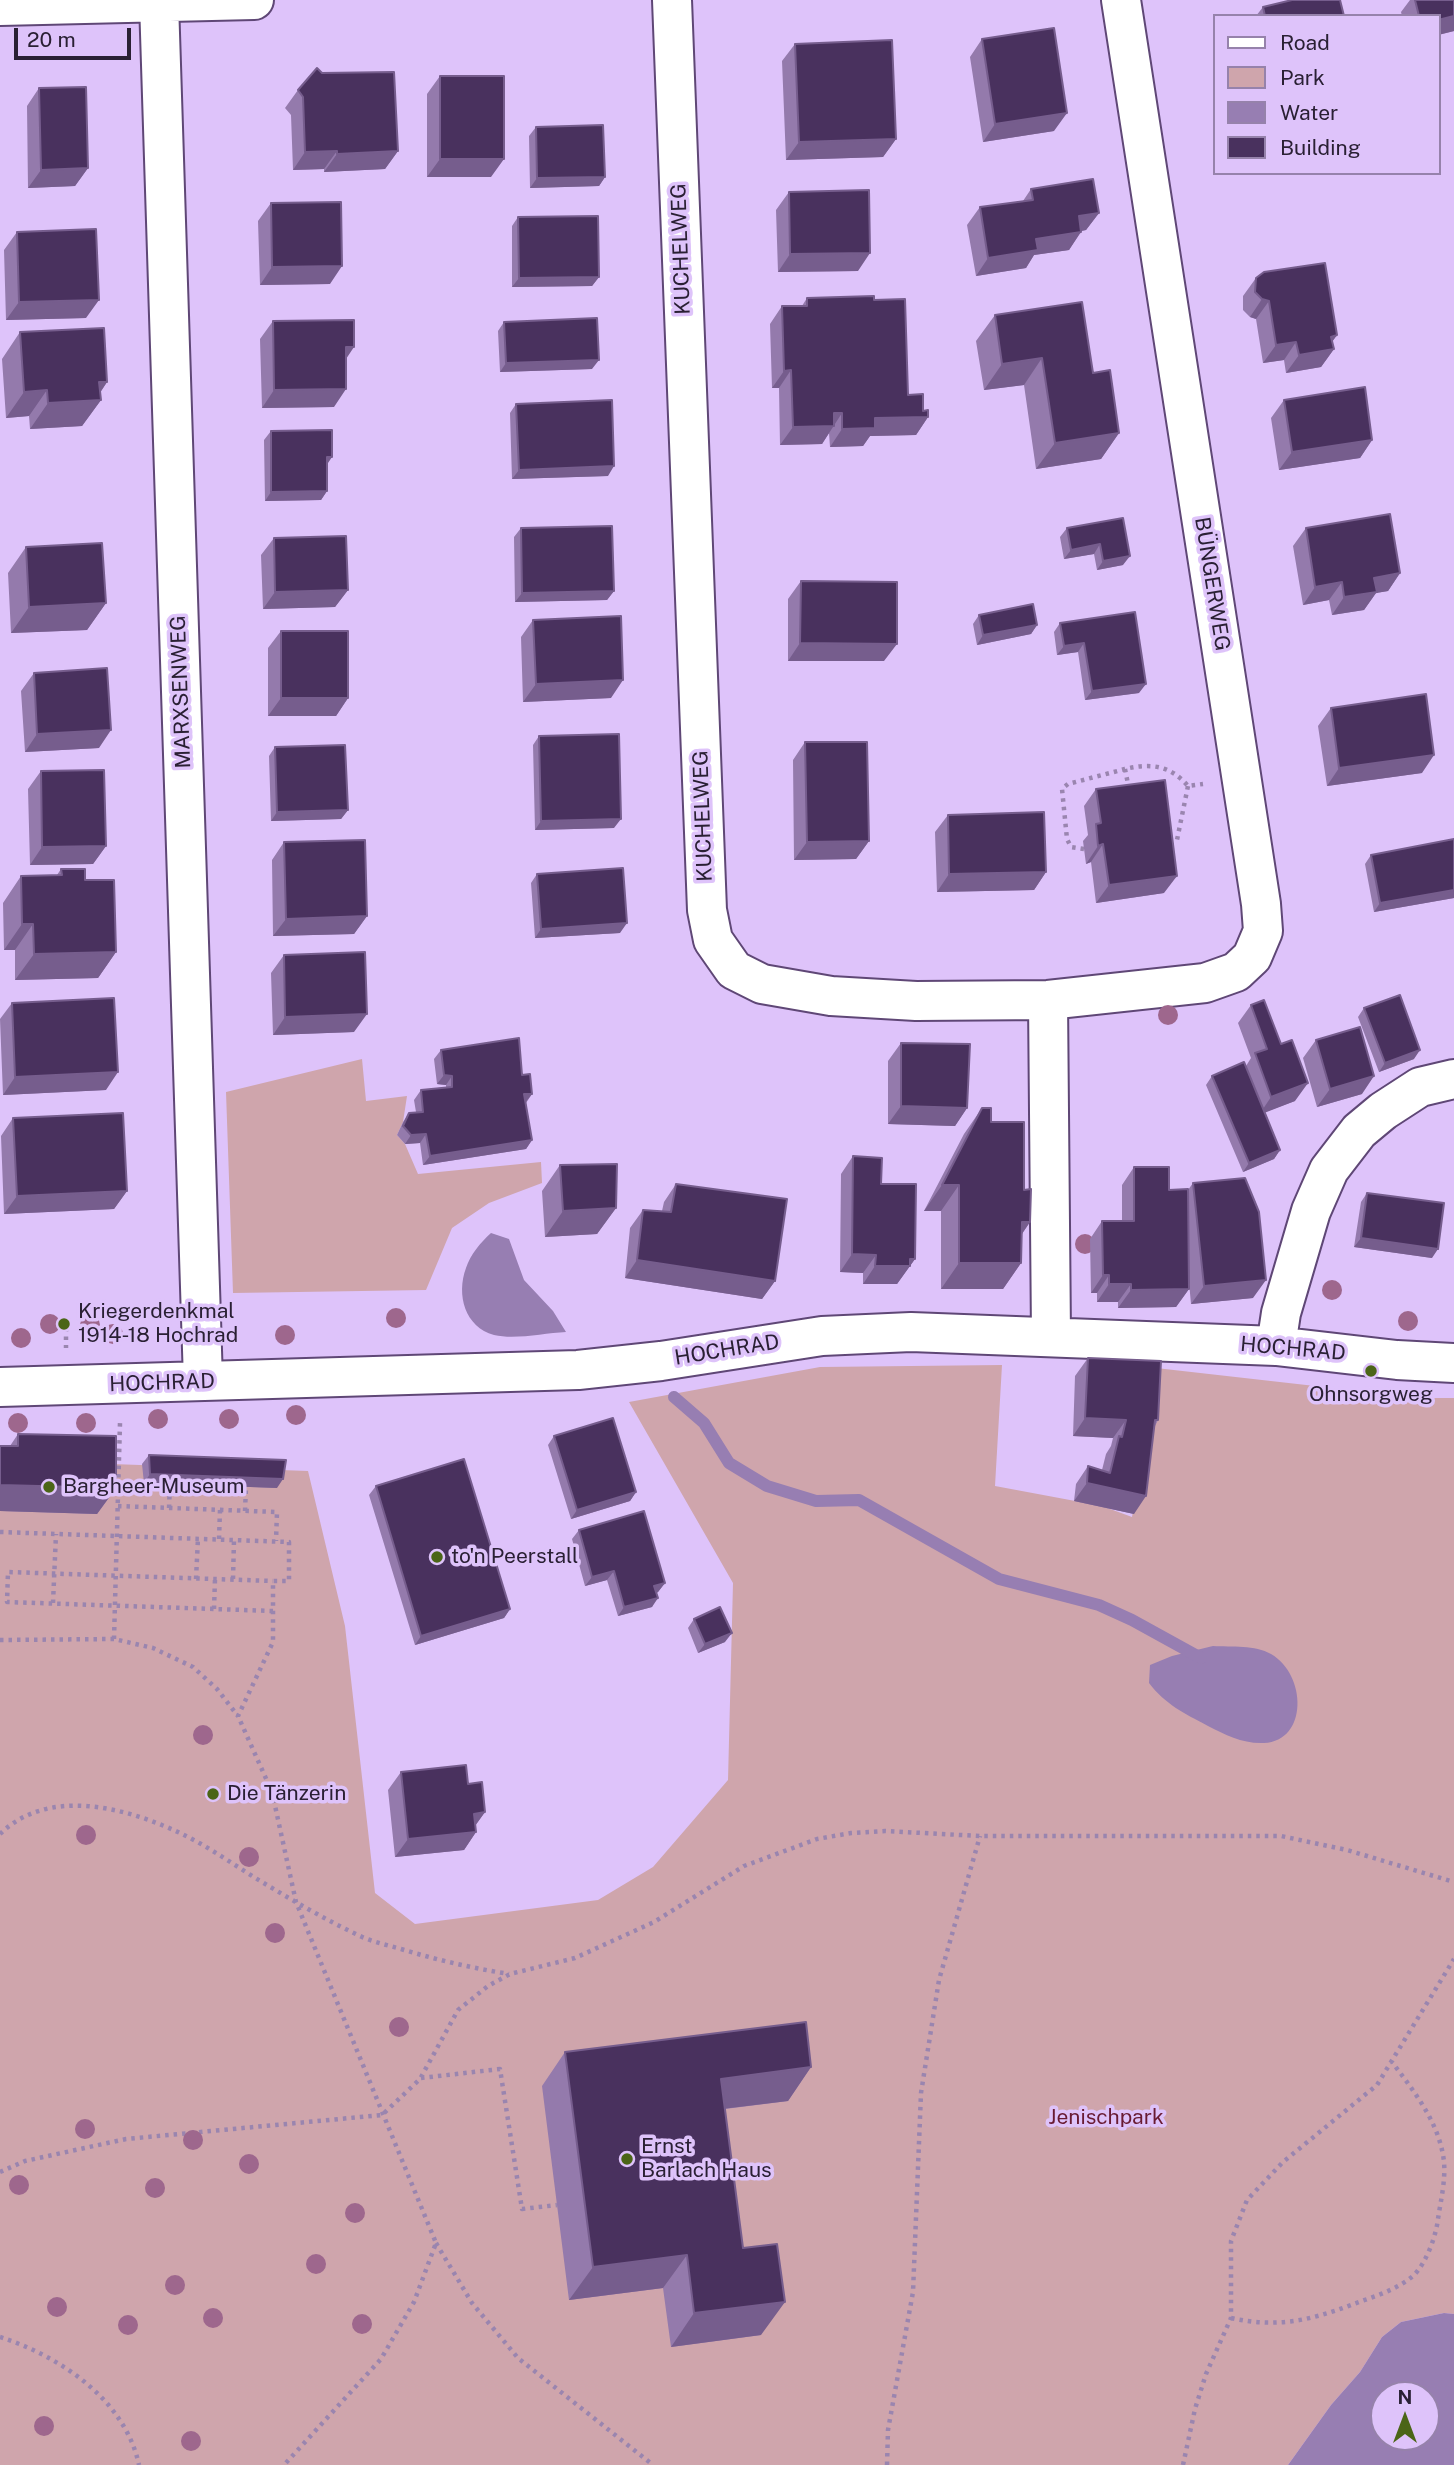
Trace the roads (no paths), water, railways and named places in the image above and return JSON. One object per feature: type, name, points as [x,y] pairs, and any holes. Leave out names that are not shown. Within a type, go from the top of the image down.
[{"type":"street","points":[[0,6],[254,0]]},
{"type":"street","name":"KUCHELWEG","points":[[672,0],[707,910],[713,940],[734,970],[762,985],[831,996],[916,1001],[1048,1000]]},
{"type":"street","name":"BÜNGERWEG","points":[[1048,1000],[1205,983],[1236,972],[1252,957],[1263,930],[1242,777],[1121,0]]},
{"type":"street","name":"MARXSENWEG","points":[[159,2],[203,1381]]},
{"type":"street","points":[[1048,1000],[1051,1336]]},
{"type":"street","points":[[1276,1346],[1281,1313],[1307,1224],[1329,1170],[1359,1131],[1383,1111],[1420,1087],[1454,1079]]},
{"type":"street","name":"HOCHRAD","points":[[0,1387],[579,1370],[661,1361],[786,1340],[911,1332],[1276,1346],[1397,1360],[1454,1363]]},
{"type":"water","points":[[491,1233],[509,1239],[524,1280],[553,1311],[566,1332],[520,1337],[502,1336],[484,1331],[476,1325],[465,1309],[463,1278],[473,1254]]},
{"type":"water","points":[[1213,1646],[1258,1649],[1271,1654],[1283,1664],[1291,1676],[1298,1706],[1289,1731],[1278,1739],[1264,1743],[1228,1736],[1176,1708],[1149,1683],[1150,1665],[1172,1656]]},
{"type":"water","points":[[1444,2313],[1454,2314],[1454,2465],[1288,2465],[1331,2405],[1360,2372],[1382,2337],[1401,2322]]},
{"type":"waterway","points":[[674,1397],[704,1423],[729,1463],[767,1486],[816,1501],[859,1500],[999,1579],[1099,1605],[1201,1658]]},
{"type":"place","name":"Kriegerdenkmal 1914-18 Hochrad","points":[[64,1324]]},
{"type":"place","name":"Ohnsorgweg","points":[[1371,1371]]},
{"type":"place","name":"Bargheer-Museum","points":[[49,1487]]},
{"type":"place","name":"to'n Peerstall","points":[[437,1557]]},
{"type":"place","name":"Die Tänzerin","points":[[213,1794]]},
{"type":"place","name":"Ernst Barlach Haus","points":[[627,2159]]},
{"type":"park label","name":"Jenischpark","points":[[1106,2118]]}]
